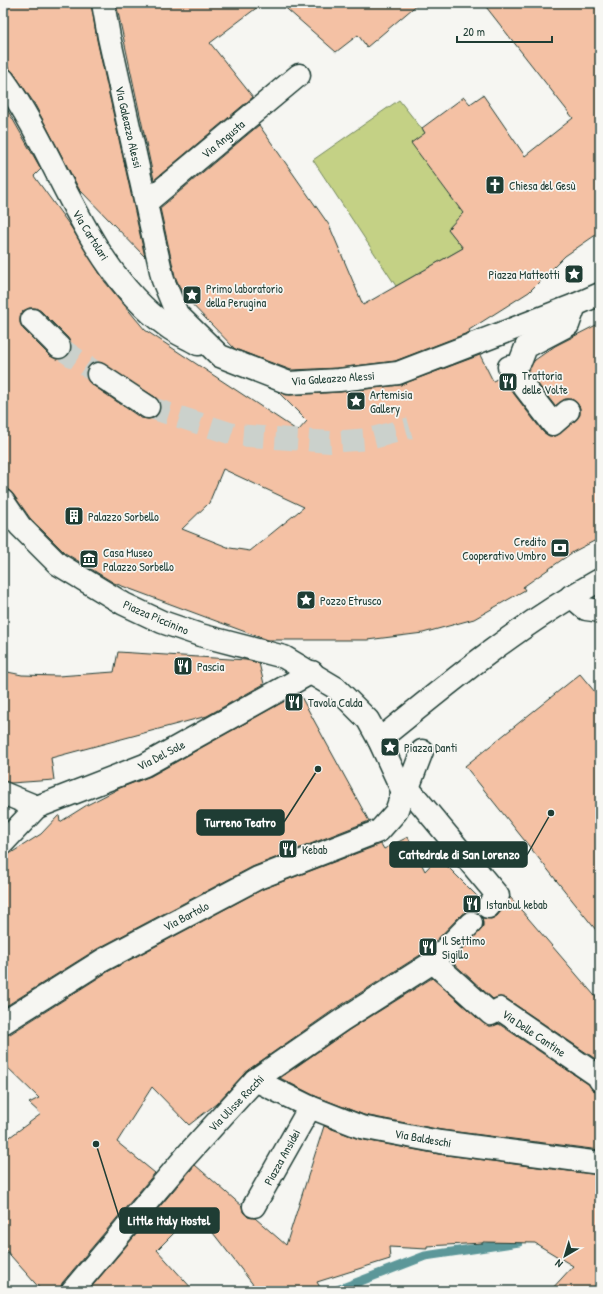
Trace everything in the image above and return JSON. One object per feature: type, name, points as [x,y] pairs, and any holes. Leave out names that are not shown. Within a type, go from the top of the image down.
[{"type":"street","name":"Via Galeazzo Alessi","points":[[103,3],[108,37],[147,202],[163,280],[177,314],[220,356],[289,383],[339,380],[398,373],[600,294]]},
{"type":"street","name":"Via Angusta","points":[[147,202],[298,75]]},
{"type":"street","name":"Via Cartolari","points":[[3,79],[19,101],[79,217],[121,283],[144,307],[169,328],[220,356]]},
{"type":"street","points":[[568,412],[553,424],[515,363],[526,348],[568,325],[575,305]]},
{"type":"street","points":[[32,320],[59,347]]},
{"type":"street","points":[[98,374],[148,407]]},
{"type":"street","name":"Piazza Piccinino","points":[[3,501],[20,526],[58,564],[124,604],[162,622],[200,635],[284,657],[312,672]]},
{"type":"street","points":[[380,740],[478,660],[513,634],[571,596],[600,580]]},
{"type":"street","points":[[571,596],[586,609],[600,611]]},
{"type":"street","points":[[312,672],[336,688],[368,720],[406,790],[493,902]]},
{"type":"street","name":"Via Del Sole","points":[[37,807],[145,765],[312,672]]},
{"type":"street","points":[[406,790],[422,751]]},
{"type":"street","name":"Via Bartolo","points":[[3,1023],[103,960],[258,878],[380,831],[396,812],[406,790]]},
{"type":"street","points":[[3,793],[37,807],[3,843]]},
{"type":"street","name":"Via Ulisse Rocchi","points":[[72,1291],[181,1162],[255,1080],[342,1020],[433,962],[471,923]]},
{"type":"street","name":"Via Delle Cantine","points":[[433,962],[490,1014],[500,1009],[598,1076],[600,1080]]},
{"type":"street","name":"Via Baldeschi","points":[[255,1080],[310,1107],[361,1127],[440,1142],[600,1163]]},
{"type":"street","name":"Piazza Ansidei","points":[[254,1206],[310,1107]]},
{"type":"green space","points":[[399,100],[425,133],[463,213],[448,229],[463,248],[396,286],[313,160]]},
{"type":"building","points":[[3,3],[91,3],[97,40],[145,257],[79,189],[34,103],[13,72],[9,68],[3,67]]},
{"type":"building","points":[[116,3],[263,3],[210,43],[253,97],[154,180]]},
{"type":"building","points":[[280,3],[419,3],[367,47],[358,35],[336,52]]},
{"type":"building","points":[[483,3],[600,3],[600,232],[565,256],[529,292],[469,330],[470,332],[395,361],[338,368],[291,370],[235,349],[183,295],[175,276],[160,208],[259,125],[329,225],[363,305],[463,248],[448,229],[463,213],[411,143],[425,133],[422,128],[464,97],[470,104],[483,95],[525,156],[573,118]]},
{"type":"building","points":[[3,102],[41,169],[34,176],[71,227],[105,282],[145,330],[298,431],[307,421],[278,392],[290,395],[340,392],[400,385],[480,355],[493,381],[501,377],[543,432],[549,436],[556,436],[576,420],[580,415],[580,408],[572,399],[565,399],[555,406],[527,370],[535,360],[555,346],[600,323],[600,538],[573,552],[523,587],[525,590],[474,619],[423,633],[367,640],[267,640],[114,583],[65,553],[30,518],[13,494],[9,490],[3,489]],"holes":[[[29,308],[36,308],[41,311],[68,338],[71,343],[71,350],[68,356],[62,359],[56,359],[50,356],[23,329],[20,323],[20,316],[23,311]],[[99,362],[155,397],[159,402],[160,407],[158,414],[153,418],[141,418],[91,384],[87,379],[86,374],[87,367],[92,363]],[[223,469],[304,507],[250,551],[230,548],[182,529],[209,503]]]},
{"type":"building","points":[[118,652],[246,660],[259,663],[264,684],[207,716],[51,758],[54,780],[11,783],[3,781],[3,671],[22,675],[58,676],[114,672]]},
{"type":"building","points":[[580,674],[600,698],[600,935],[465,766]]},
{"type":"building","points":[[299,693],[369,821],[252,867],[97,949],[3,1008],[3,858],[41,834],[59,815],[60,822],[87,805],[120,788],[151,776]]},
{"type":"building","points":[[408,837],[425,871],[438,857],[479,898],[476,905],[477,913],[468,911],[462,914],[425,952],[335,1009],[248,1070],[216,1104],[189,1125],[152,1087],[117,1142],[155,1173],[62,1283],[60,1291],[42,1291],[3,1247],[3,1142],[41,1114],[29,1103],[39,1098],[3,1063],[3,1035],[10,1034],[109,971],[263,889],[381,844],[384,849]]},
{"type":"building","points":[[510,897],[600,1002],[600,1062],[507,999],[500,997],[493,999],[451,961],[480,931],[483,926],[482,917],[491,919],[497,916],[507,904]]},
{"type":"building","points":[[432,978],[483,1023],[490,1026],[499,1024],[588,1084],[593,1090],[600,1092],[600,1150],[442,1130],[364,1115],[315,1096],[280,1078],[349,1030]]},
{"type":"building","points":[[324,1126],[359,1139],[438,1154],[600,1175],[600,1291],[550,1291],[573,1266],[535,1243],[483,1242],[427,1246],[427,1249],[389,1247],[390,1259],[317,1282],[322,1291],[258,1291],[196,1211],[157,1250],[194,1291],[88,1291],[195,1165],[242,1206],[243,1212],[248,1217],[255,1218],[286,1245]]},
{"type":"waterway","points":[[335,1291],[425,1256],[519,1242]]},
{"type":"tunnel","points":[[59,347],[98,374]]},
{"type":"tunnel","points":[[148,407],[236,435],[330,442],[369,439],[410,428]]},
{"type":"place","name":"Chiesa del Gesù","points":[[495,185]]},
{"type":"place","name":"Piazza Matteotti","points":[[574,274]]},
{"type":"place","name":"Primo laboratorio della Perugina","points":[[192,295]]},
{"type":"place","name":"Trattoria delle Volte","points":[[508,382]]},
{"type":"place","name":"Artemisia Gallery","points":[[356,401]]},
{"type":"place","name":"Palazzo Sorbello","points":[[74,516]]},
{"type":"place","name":"Credito Cooperativo Umbro","points":[[560,548]]},
{"type":"place","name":"Casa Museo Palazzo Sorbello","points":[[89,559]]},
{"type":"place","name":"Pozzo Etrusco","points":[[306,600]]},
{"type":"place","name":"Pascia","points":[[183,666]]},
{"type":"place","name":"Tavola Calda","points":[[294,702]]},
{"type":"place","name":"Piazza Danti","points":[[390,747]]},
{"type":"place","name":"Turreno Teatro","points":[[318,769]]},
{"type":"place","name":"Cattedrale di San Lorenzo","points":[[551,813]]},
{"type":"place","name":"Kebab","points":[[288,849]]},
{"type":"place","name":"Istanbul kebab","points":[[472,904]]},
{"type":"place","name":"Il Settimo Sigillo","points":[[428,947]]},
{"type":"place","name":"Little Italy Hostel","points":[[96,1144]]}]
